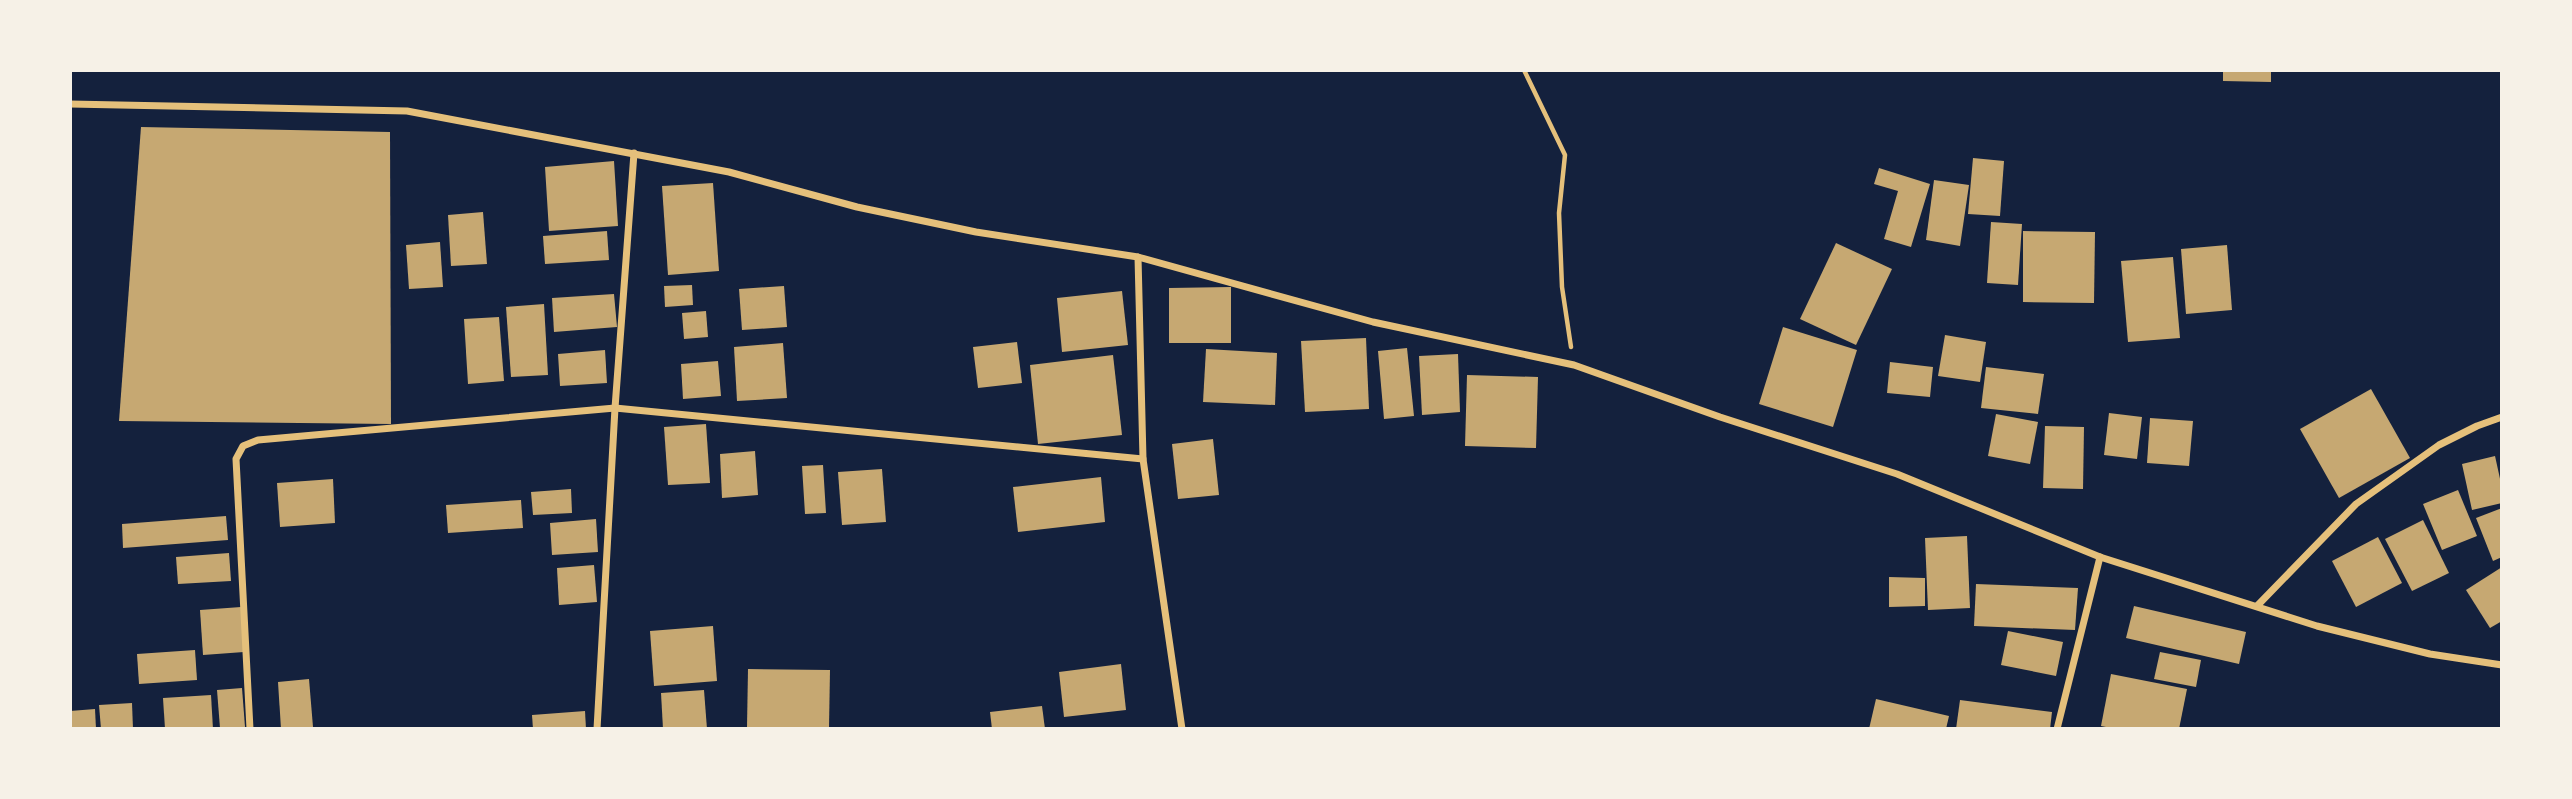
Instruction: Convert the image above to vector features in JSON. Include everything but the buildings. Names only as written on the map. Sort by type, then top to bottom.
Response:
[{"type":"street","points":[[70,104],[407,111],[729,172],[857,207],[976,232],[1138,257],[1373,322],[1574,365],[1720,417],[1897,474],[2100,556],[2317,625],[2430,654],[2502,665]]},
{"type":"street","points":[[597,729],[615,408],[634,153]]},
{"type":"street","points":[[1138,257],[1143,459],[1182,729]]},
{"type":"street","points":[[250,729],[236,458],[243,446],[258,440],[615,408],[1143,459]]},
{"type":"street","points":[[2257,606],[2356,504],[2439,445],[2502,417]]},
{"type":"street","points":[[2057,729],[2100,556]]},
{"type":"path","points":[[1524,70],[1565,155],[1559,213],[1562,288],[1574,365]]}]
